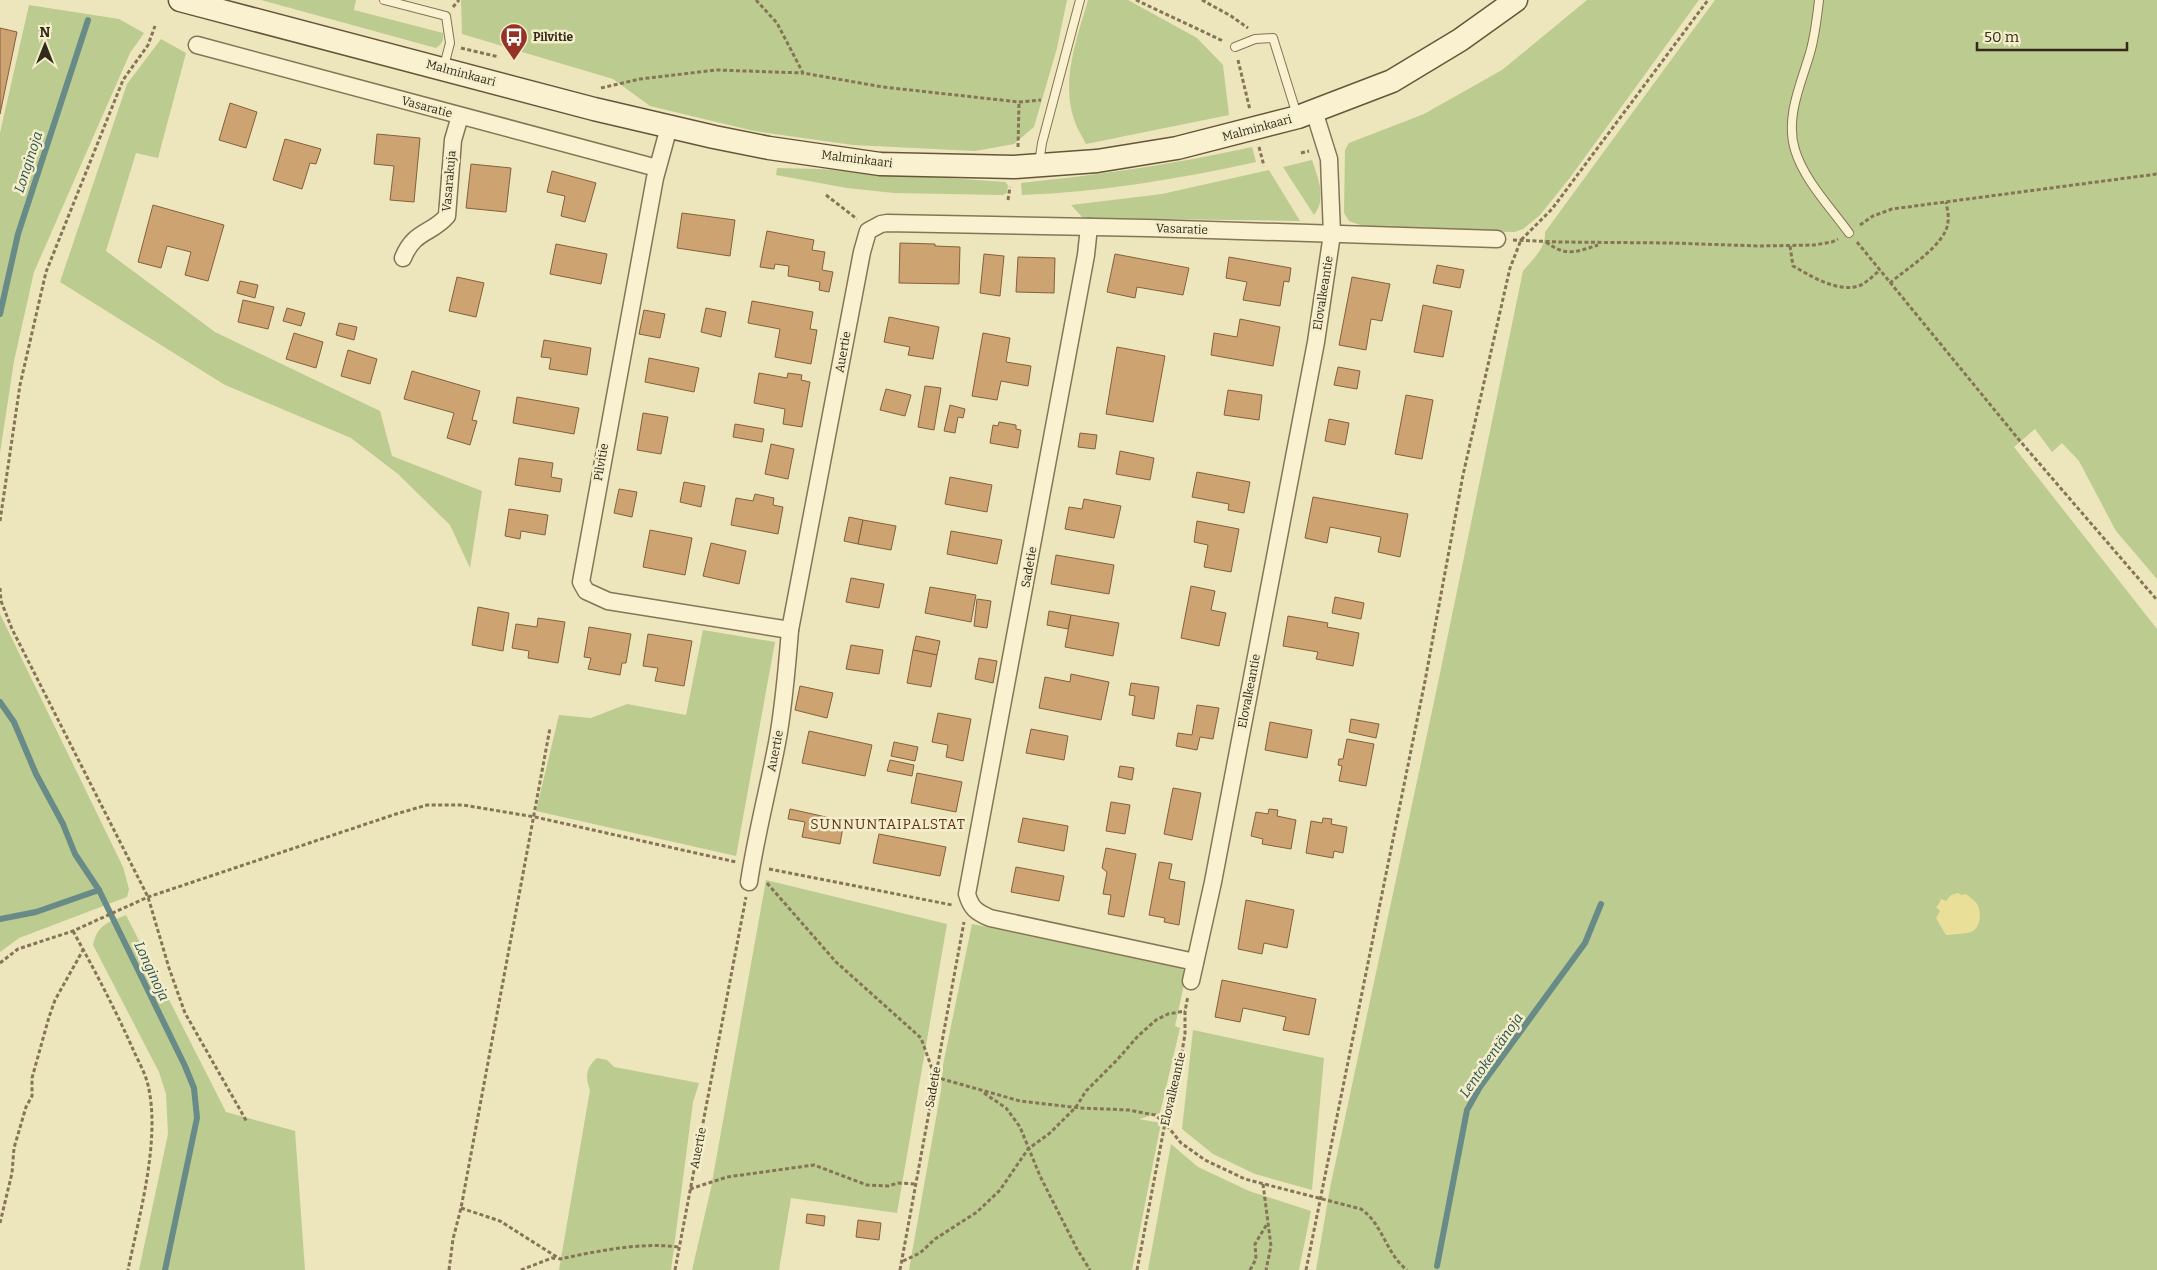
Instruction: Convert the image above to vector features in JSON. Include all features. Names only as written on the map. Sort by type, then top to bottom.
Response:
[{"type":"main road","name":"Malminkaari","points":[[180,0],[669,127],[769,148],[880,164],[1038,167],[1097,161],[1177,148],[1306,114],[1392,81],[1460,40],[1516,0]]},
{"type":"street","name":"Vasaratie","points":[[197,45],[657,168]]},
{"type":"street","name":"Elovalkeantie","points":[[1191,981],[1210,899],[1316,342],[1332,234],[1329,159],[1306,114]]},
{"type":"street","name":"Vasarakuja","points":[[403,258],[407,247],[423,232],[440,224],[447,216],[453,140],[460,116]]},
{"type":"street","name":"Pilvitie","points":[[669,127],[657,168],[618,368],[580,582],[586,591],[608,601],[790,630]]},
{"type":"street","name":"Vasaratie","points":[[868,231],[880,224],[887,223],[1089,227],[1497,240]]},
{"type":"street","name":"Sadetie","points":[[971,906],[967,894],[1086,256],[1089,227]]},
{"type":"street","name":"Auertie","points":[[749,882],[777,743],[787,675],[790,630],[868,231]]},
{"type":"street","points":[[971,906],[977,913],[990,918],[1195,962]]},
{"type":"lane","points":[[384,0],[446,16],[450,43],[443,68]]},
{"type":"lane","points":[[1038,167],[1080,0]]},
{"type":"lane","points":[[1819,0],[1811,51],[1798,90],[1792,116],[1792,130],[1795,150],[1808,177],[1849,233]]},
{"type":"lane","points":[[1235,47],[1255,39],[1273,38],[1306,114]]},
{"type":"path","points":[[756,0],[777,23],[803,73]]},
{"type":"path","points":[[1138,0],[1235,47],[1251,114]]},
{"type":"path","points":[[1202,0],[1248,28],[1255,39]]},
{"type":"path","points":[[1306,1270],[1425,682],[1464,475],[1508,276],[1521,240],[1552,209],[1708,0]]},
{"type":"path","points":[[0,521],[20,385],[46,272],[123,80],[148,45],[156,26]]},
{"type":"path","points":[[450,43],[463,49],[499,57]]},
{"type":"path","points":[[600,88],[640,79],[717,70],[803,73],[882,87],[1019,102],[1054,99]]},
{"type":"path","points":[[1018,143],[1019,102]]},
{"type":"path","points":[[1521,240],[1602,244],[1670,243],[1758,246],[1790,246],[1832,242],[1849,233],[1873,216],[1892,209],[2157,174]]},
{"type":"path","points":[[826,195],[868,231]]},
{"type":"path","points":[[1890,282],[1932,249],[1943,236],[1948,221],[1946,202]]},
{"type":"path","points":[[1849,233],[2020,441],[2157,600]]},
{"type":"path","points":[[1546,241],[1564,252],[1579,251],[1602,244]]},
{"type":"path","points":[[1790,246],[1793,266],[1814,278],[1836,286],[1852,287],[1862,284],[1880,270]]},
{"type":"path","points":[[0,588],[1,601],[12,629],[148,897],[169,968],[185,1012],[247,1122]]},
{"type":"path","points":[[449,1270],[453,1239],[461,1208],[550,728]]},
{"type":"path","points":[[0,963],[18,949],[73,931],[148,897],[427,805],[463,805],[535,817]]},
{"type":"path","points":[[752,866],[836,962],[920,1038],[935,1077],[1020,1101],[1128,1110],[1155,1115],[1181,1143],[1205,1160],[1246,1179],[1354,1206],[1369,1214],[1378,1226],[1396,1260],[1407,1270]]},
{"type":"path","name":"Auertie","points":[[675,1270],[749,882]]},
{"type":"path","name":"Sadetie","points":[[900,1270],[961,927],[971,906]]},
{"type":"path","points":[[73,931],[114,1007],[148,1084],[151,1107],[151,1140],[128,1270]]},
{"type":"path","points":[[0,1223],[12,1172],[14,1148],[26,1107],[32,1096],[32,1078],[49,1017],[55,1000],[83,949]]},
{"type":"path","name":"Elovalkeantie","points":[[1137,1270],[1165,1124],[1182,1052],[1185,1034],[1185,1011],[1191,981]]},
{"type":"path","points":[[902,1261],[920,1253],[936,1239],[976,1212],[1000,1190],[1028,1149],[1050,1133],[1076,1107],[1086,1091],[1118,1060],[1138,1036],[1168,1014],[1185,1011]]},
{"type":"path","points":[[983,1092],[1006,1108],[1020,1128],[1040,1176],[1077,1249],[1090,1270]]},
{"type":"path","points":[[690,1189],[727,1177],[814,1164],[867,1185],[916,1184]]},
{"type":"path","points":[[1263,1184],[1271,1246],[1266,1270]]},
{"type":"path","points":[[461,1208],[500,1221],[560,1259]]},
{"type":"path","points":[[1250,1270],[1256,1259],[1255,1244],[1268,1222]]},
{"type":"path","points":[[521,1270],[552,1258],[560,1259],[597,1251],[662,1245],[679,1247]]},
{"type":"green space","points":[[261,0],[356,0],[354,10],[443,33],[443,40],[436,48]]},
{"type":"green space","points":[[461,0],[1067,0],[1057,48],[1034,127],[1014,144],[975,151],[853,145],[754,131],[650,106],[613,79],[462,34]]},
{"type":"green space","points":[[1088,0],[1128,0],[1197,38],[1223,65],[1229,115],[1086,144],[1075,122],[1070,104],[1069,89],[1072,59]]},
{"type":"green space","points":[[1587,0],[1699,0],[1569,179],[1540,215],[1523,229],[1515,232],[1436,231],[1433,228],[1363,226],[1349,221],[1344,213],[1345,150],[1349,143],[1424,114],[1502,70]]},
{"type":"green space","points":[[1715,0],[2157,0],[2157,579],[2116,531],[2079,461],[2062,443],[2052,452],[2035,429],[2014,447],[2157,629],[2157,1270],[1316,1270],[1330,1188],[1438,683],[1523,271],[1541,248],[1545,232]]},
{"type":"green space","points":[[29,5],[119,19],[144,33],[130,53],[34,272],[14,361],[0,453],[0,133]]},
{"type":"green space","points":[[161,39],[186,53],[158,158],[136,153],[106,251],[215,332],[380,411],[392,456],[482,491],[470,568],[450,525],[398,474],[351,438],[225,385],[60,282],[127,84]]},
{"type":"green space","points":[[1252,147],[1256,162],[1111,188],[1022,195],[1021,183],[1195,159]]},
{"type":"green space","points":[[1312,160],[1319,181],[1321,195],[1318,209],[1314,215],[1283,167]]},
{"type":"green space","points":[[777,168],[820,169],[1005,182],[1008,185],[1007,193],[1003,195],[894,193],[847,188],[776,175]]},
{"type":"green space","points":[[1269,170],[1300,221],[1083,218],[1071,205],[1162,194]]},
{"type":"green space","points":[[0,614],[123,867],[129,889],[127,897],[19,938],[0,952]]},
{"type":"green space","points":[[703,630],[775,642],[736,856],[536,811],[559,715],[591,718],[627,704],[686,715]]},
{"type":"green space","points":[[766,880],[947,924],[897,1213],[791,1198],[779,1270],[692,1270],[711,1188]]},
{"type":"green space","points":[[126,915],[226,1112],[295,1131],[305,1270],[139,1270],[168,1134],[166,1094],[159,1072],[93,945],[95,938],[104,925]]},
{"type":"green space","points":[[972,924],[1180,965],[1186,975],[1175,1026],[1180,1028],[1160,1113],[1139,1119],[1161,1123],[1132,1270],[909,1270],[941,1090],[943,1065]]},
{"type":"green space","points":[[1193,1030],[1324,1058],[1312,1190],[1255,1174],[1213,1154],[1182,1129]]},
{"type":"green space","points":[[597,1058],[607,1060],[614,1067],[699,1083],[693,1102],[671,1270],[559,1270],[590,1090],[587,1081],[588,1072]]},
{"type":"green space","points":[[1171,1144],[1198,1167],[1249,1191],[1311,1211],[1299,1270],[1148,1270]]},
{"type":"sand","points":[[1958,893],[1961,895],[1966,894],[1975,901],[1979,907],[1979,923],[1971,932],[1946,935],[1936,918],[1940,911],[1936,907],[1941,899],[1946,901],[1951,895]]},
{"type":"building","points":[[0,28],[17,32],[0,114]]},
{"type":"building","points":[[230,103],[257,112],[246,148],[219,140]]},
{"type":"building","points":[[377,134],[420,138],[414,202],[390,200],[394,166],[374,164]]},
{"type":"building","points":[[285,139],[321,149],[316,164],[310,163],[302,189],[273,180]]},
{"type":"building","points":[[471,164],[511,168],[506,212],[466,208]]},
{"type":"building","points":[[552,171],[596,183],[585,222],[561,216],[565,196],[547,192]]},
{"type":"building","points":[[153,205],[224,225],[208,281],[185,275],[191,252],[167,246],[161,268],[138,262]]},
{"type":"building","points":[[682,213],[735,220],[730,256],[677,248]]},
{"type":"building","points":[[767,231],[814,240],[812,250],[825,252],[822,270],[833,272],[829,292],[819,290],[820,282],[788,276],[789,266],[775,264],[774,269],[760,267]]},
{"type":"building","points":[[900,243],[960,247],[959,284],[899,283]]},
{"type":"building","points":[[556,244],[607,254],[601,284],[550,274]]},
{"type":"building","points":[[984,254],[1004,256],[1000,296],[980,293]]},
{"type":"building","points":[[1115,254],[1189,268],[1183,295],[1137,287],[1135,298],[1107,292]]},
{"type":"building","points":[[1018,257],[1055,258],[1054,293],[1016,292]]},
{"type":"building","points":[[1229,257],[1291,268],[1289,282],[1284,281],[1280,306],[1243,300],[1247,282],[1226,278]]},
{"type":"building","points":[[1437,265],[1464,270],[1460,288],[1433,283]]},
{"type":"building","points":[[457,277],[484,283],[476,317],[449,311]]},
{"type":"building","points":[[1352,277],[1390,284],[1382,321],[1371,319],[1366,350],[1339,345]]},
{"type":"building","points":[[240,281],[258,285],[255,298],[237,293]]},
{"type":"building","points":[[243,300],[274,307],[268,329],[238,322]]},
{"type":"building","points":[[752,301],[813,312],[810,329],[817,330],[811,364],[775,357],[780,329],[748,323]]},
{"type":"building","points":[[1423,305],[1452,311],[1443,357],[1414,352]]},
{"type":"building","points":[[287,308],[305,313],[301,326],[283,321]]},
{"type":"building","points":[[706,308],[726,312],[721,337],[701,332]]},
{"type":"building","points":[[644,310],[665,314],[660,338],[639,334]]},
{"type":"building","points":[[889,317],[939,327],[933,359],[908,355],[910,347],[884,342]]},
{"type":"building","points":[[1240,319],[1280,327],[1273,366],[1211,355],[1214,333],[1237,337]]},
{"type":"building","points":[[339,323],[357,327],[354,340],[336,335]]},
{"type":"building","points":[[294,333],[323,342],[316,368],[286,359]]},
{"type":"building","points":[[983,333],[1010,338],[1006,362],[1031,366],[1028,386],[1001,381],[997,400],[972,396]]},
{"type":"building","points":[[544,340],[591,348],[587,375],[549,369],[551,358],[541,357]]},
{"type":"building","points":[[1117,347],[1165,356],[1153,422],[1106,414]]},
{"type":"building","points":[[348,350],[377,359],[370,384],[341,376]]},
{"type":"building","points":[[649,358],[699,368],[694,392],[645,382]]},
{"type":"building","points":[[1338,367],[1360,371],[1357,389],[1334,385]]},
{"type":"building","points":[[412,371],[480,391],[472,420],[477,421],[470,445],[447,438],[454,413],[404,399]]},
{"type":"building","points":[[759,373],[787,378],[788,373],[802,375],[801,380],[810,382],[802,427],[783,424],[785,409],[754,403]]},
{"type":"building","points":[[925,386],[941,388],[934,430],[918,427]]},
{"type":"building","points":[[886,389],[911,395],[905,416],[880,410]]},
{"type":"building","points":[[1228,390],[1262,395],[1259,420],[1224,415]]},
{"type":"building","points":[[1406,395],[1433,400],[1422,459],[1395,454]]},
{"type":"building","points":[[517,397],[579,408],[574,434],[513,423]]},
{"type":"building","points":[[950,405],[965,409],[963,418],[958,417],[955,433],[944,431]]},
{"type":"building","points":[[643,413],[668,417],[661,454],[637,450]]},
{"type":"building","points":[[1329,419],[1349,423],[1345,445],[1325,441]]},
{"type":"building","points":[[999,422],[1016,425],[1016,429],[1021,430],[1018,448],[990,443],[993,425],[998,426]]},
{"type":"building","points":[[735,424],[764,429],[762,442],[733,437]]},
{"type":"building","points":[[1080,433],[1097,435],[1095,449],[1078,447]]},
{"type":"building","points":[[771,444],[794,449],[788,479],[765,474]]},
{"type":"building","points":[[1120,451],[1154,458],[1150,480],[1116,474]]},
{"type":"building","points":[[519,458],[553,463],[551,477],[562,479],[560,492],[515,485]]},
{"type":"building","points":[[1197,472],[1250,482],[1244,513],[1228,510],[1229,504],[1192,497]]},
{"type":"building","points":[[950,477],[992,485],[987,512],[945,504]]},
{"type":"building","points":[[684,482],[705,486],[701,507],[680,502]]},
{"type":"building","points":[[619,489],[637,492],[632,517],[614,513]]},
{"type":"building","points":[[755,494],[774,498],[773,505],[783,507],[778,534],[731,525],[736,498],[753,501]]},
{"type":"building","points":[[1313,497],[1408,514],[1400,557],[1378,552],[1381,537],[1330,527],[1327,543],[1305,538]]},
{"type":"building","points":[[1084,499],[1121,506],[1114,538],[1065,529],[1069,507],[1082,509]]},
{"type":"building","points":[[509,509],[548,515],[545,535],[521,531],[520,539],[505,536]]},
{"type":"building","points":[[849,517],[863,520],[858,544],[844,541]]},
{"type":"building","points":[[863,520],[896,526],[891,550],[858,544]]},
{"type":"building","points":[[1197,521],[1239,529],[1231,572],[1204,567],[1208,545],[1194,542]]},
{"type":"building","points":[[650,530],[692,538],[685,575],[643,567]]},
{"type":"building","points":[[951,531],[1002,540],[997,564],[947,554]]},
{"type":"building","points":[[711,543],[746,551],[739,584],[703,576]]},
{"type":"building","points":[[1056,555],[1114,565],[1109,594],[1051,584]]},
{"type":"building","points":[[851,578],[884,584],[879,608],[846,602]]},
{"type":"building","points":[[1191,586],[1215,591],[1211,610],[1226,613],[1219,646],[1181,638]]},
{"type":"building","points":[[930,587],[976,595],[971,622],[925,613]]},
{"type":"building","points":[[1335,597],[1364,603],[1361,619],[1332,613]]},
{"type":"building","points":[[977,599],[991,601],[987,628],[974,626]]},
{"type":"building","points":[[478,607],[509,613],[503,651],[472,645]]},
{"type":"building","points":[[1049,611],[1071,615],[1068,629],[1047,625]]},
{"type":"building","points":[[1071,615],[1119,623],[1113,656],[1065,647]]},
{"type":"building","points":[[1288,616],[1328,623],[1327,627],[1359,633],[1353,666],[1316,659],[1318,652],[1283,646]]},
{"type":"building","points":[[538,618],[565,622],[558,663],[528,658],[529,651],[512,648],[516,624],[537,627]]},
{"type":"building","points":[[589,627],[631,634],[626,663],[622,663],[620,675],[588,669],[591,658],[584,657]]},
{"type":"building","points":[[648,634],[692,641],[684,686],[655,681],[658,668],[643,666]]},
{"type":"building","points":[[916,636],[940,641],[937,655],[913,650]]},
{"type":"building","points":[[851,645],[883,650],[879,674],[846,669]]},
{"type":"building","points":[[913,650],[937,655],[931,687],[907,683]]},
{"type":"building","points":[[979,658],[997,661],[993,683],[975,679]]},
{"type":"building","points":[[1071,674],[1109,682],[1101,720],[1039,708],[1045,677],[1070,682]]},
{"type":"building","points":[[1131,683],[1159,687],[1154,719],[1132,715],[1135,696],[1129,695]]},
{"type":"building","points":[[800,686],[833,693],[827,718],[795,710]]},
{"type":"building","points":[[1197,705],[1219,708],[1213,739],[1200,737],[1197,750],[1176,746],[1178,733],[1192,735]]},
{"type":"building","points":[[938,713],[971,719],[963,761],[946,757],[948,745],[932,742]]},
{"type":"building","points":[[1351,719],[1379,724],[1376,738],[1349,732]]},
{"type":"building","points":[[1270,722],[1312,730],[1307,758],[1265,750]]},
{"type":"building","points":[[1031,729],[1068,736],[1064,760],[1026,753]]},
{"type":"building","points":[[809,731],[872,745],[865,776],[802,763]]},
{"type":"building","points":[[1347,739],[1374,744],[1366,786],[1339,781],[1342,766],[1338,765],[1339,759],[1343,759]]},
{"type":"building","points":[[894,742],[918,747],[915,761],[891,756]]},
{"type":"building","points":[[890,760],[914,765],[912,776],[887,771]]},
{"type":"building","points":[[1120,766],[1134,768],[1132,780],[1118,777]]},
{"type":"building","points":[[917,773],[962,782],[956,812],[911,803]]},
{"type":"building","points":[[1173,788],[1201,793],[1192,840],[1164,834]]},
{"type":"building","points":[[1111,802],[1130,805],[1125,834],[1106,831]]},
{"type":"building","points":[[790,809],[844,821],[840,844],[802,837],[805,822],[788,819]]},
{"type":"building","points":[[1269,809],[1278,810],[1277,816],[1296,820],[1291,849],[1262,844],[1263,839],[1251,836],[1256,812],[1268,814]]},
{"type":"building","points":[[1023,818],[1068,826],[1064,851],[1018,842]]},
{"type":"building","points":[[1323,818],[1332,819],[1331,824],[1347,827],[1343,853],[1334,851],[1333,858],[1306,853],[1311,821],[1322,823]]},
{"type":"building","points":[[879,834],[946,847],[940,876],[873,863]]},
{"type":"building","points":[[1106,848],[1136,854],[1124,917],[1108,914],[1111,895],[1103,894],[1107,872],[1102,868]]},
{"type":"building","points":[[1159,862],[1172,864],[1169,879],[1185,882],[1179,925],[1164,922],[1165,918],[1149,915]]},
{"type":"building","points":[[1016,867],[1064,876],[1059,901],[1011,892]]},
{"type":"building","points":[[1246,900],[1294,910],[1287,948],[1264,943],[1262,954],[1238,949]]},
{"type":"building","points":[[1222,980],[1316,999],[1309,1035],[1283,1030],[1286,1017],[1243,1008],[1240,1022],[1215,1017]]},
{"type":"building","points":[[807,1214],[825,1216],[824,1226],[806,1223]]},
{"type":"building","points":[[858,1220],[881,1223],[879,1240],[856,1237]]},
{"type":"waterway","name":"Longinoja","points":[[0,314],[18,234],[88,20]]},
{"type":"waterway","name":"Longinoja","points":[[0,702],[14,722],[36,774],[63,824],[75,854],[99,890],[194,1088],[197,1118],[165,1270]]},
{"type":"waterway","points":[[0,919],[36,912],[99,890]]},
{"type":"waterway","name":"Lentokentänoja","points":[[1437,1266],[1467,1110],[1480,1087],[1585,943],[1601,904]]},
{"type":"place","name":"Pilvitie","points":[[514,61]]},
{"type":"district","name":"SUNNUNTAIPALSTAT","points":[[888,824]]}]
